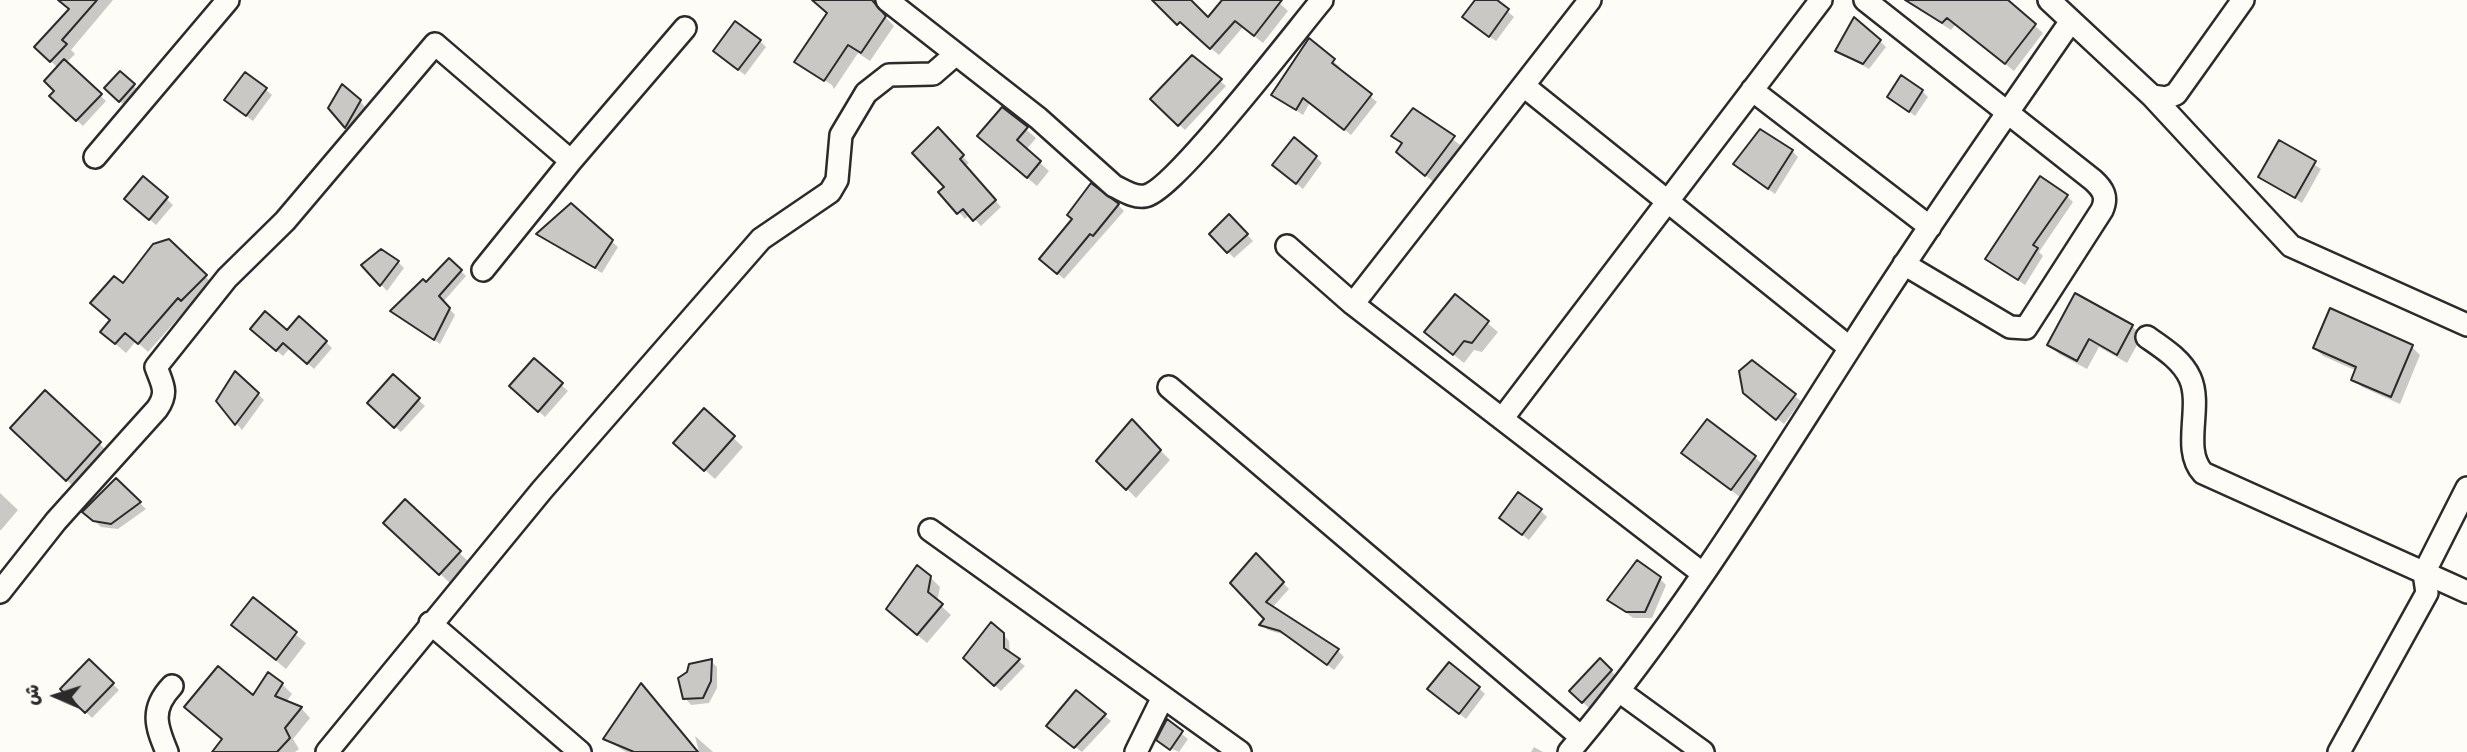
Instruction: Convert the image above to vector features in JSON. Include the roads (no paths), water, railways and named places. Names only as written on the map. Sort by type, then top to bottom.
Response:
[{"type":"street","points":[[95,157],[228,0]]},
{"type":"street","points":[[887,0],[1038,118],[1114,186],[1145,196],[1159,190],[1187,161],[1322,0]]},
{"type":"street","points":[[1353,304],[1590,0]]},
{"type":"street","points":[[1502,419],[1821,0]]},
{"type":"street","points":[[1865,0],[2093,180],[2102,188],[2105,199],[2102,210],[2033,321],[2025,328],[2014,329],[1904,264]]},
{"type":"street","points":[[2049,0],[2152,96],[2291,246],[2467,325]]},
{"type":"street","points":[[2152,96],[2166,98],[2176,94],[2243,0]]},
{"type":"street","points":[[1169,387],[1575,744],[1619,691],[1702,573],[1804,424],[1904,264],[2071,21]]},
{"type":"street","points":[[483,270],[571,161],[685,28]]},
{"type":"street","points":[[0,592],[56,521],[161,402],[165,386],[156,367],[167,350],[235,269],[285,220],[435,44],[571,161]]},
{"type":"street","points":[[327,752],[430,623],[761,239],[830,192],[838,180],[841,135],[866,93],[889,75],[933,74],[956,54]]},
{"type":"street","points":[[1524,86],[1850,348]]},
{"type":"street","points":[[1752,90],[1930,227]]},
{"type":"street","points":[[1287,246],[1353,304],[1702,573]]},
{"type":"street","points":[[2147,337],[2169,352],[2189,376],[2195,412],[2193,443],[2198,467],[2203,473],[2467,592]]},
{"type":"street","points":[[2339,752],[2427,593],[2424,573],[2467,488]]},
{"type":"street","points":[[930,530],[1240,752]]},
{"type":"street","points":[[430,623],[580,752]]},
{"type":"street","points":[[167,752],[155,718],[159,702],[172,686]]},
{"type":"street","points":[[1619,691],[1703,752]]},
{"type":"street","points":[[1136,752],[1163,697]]}]
